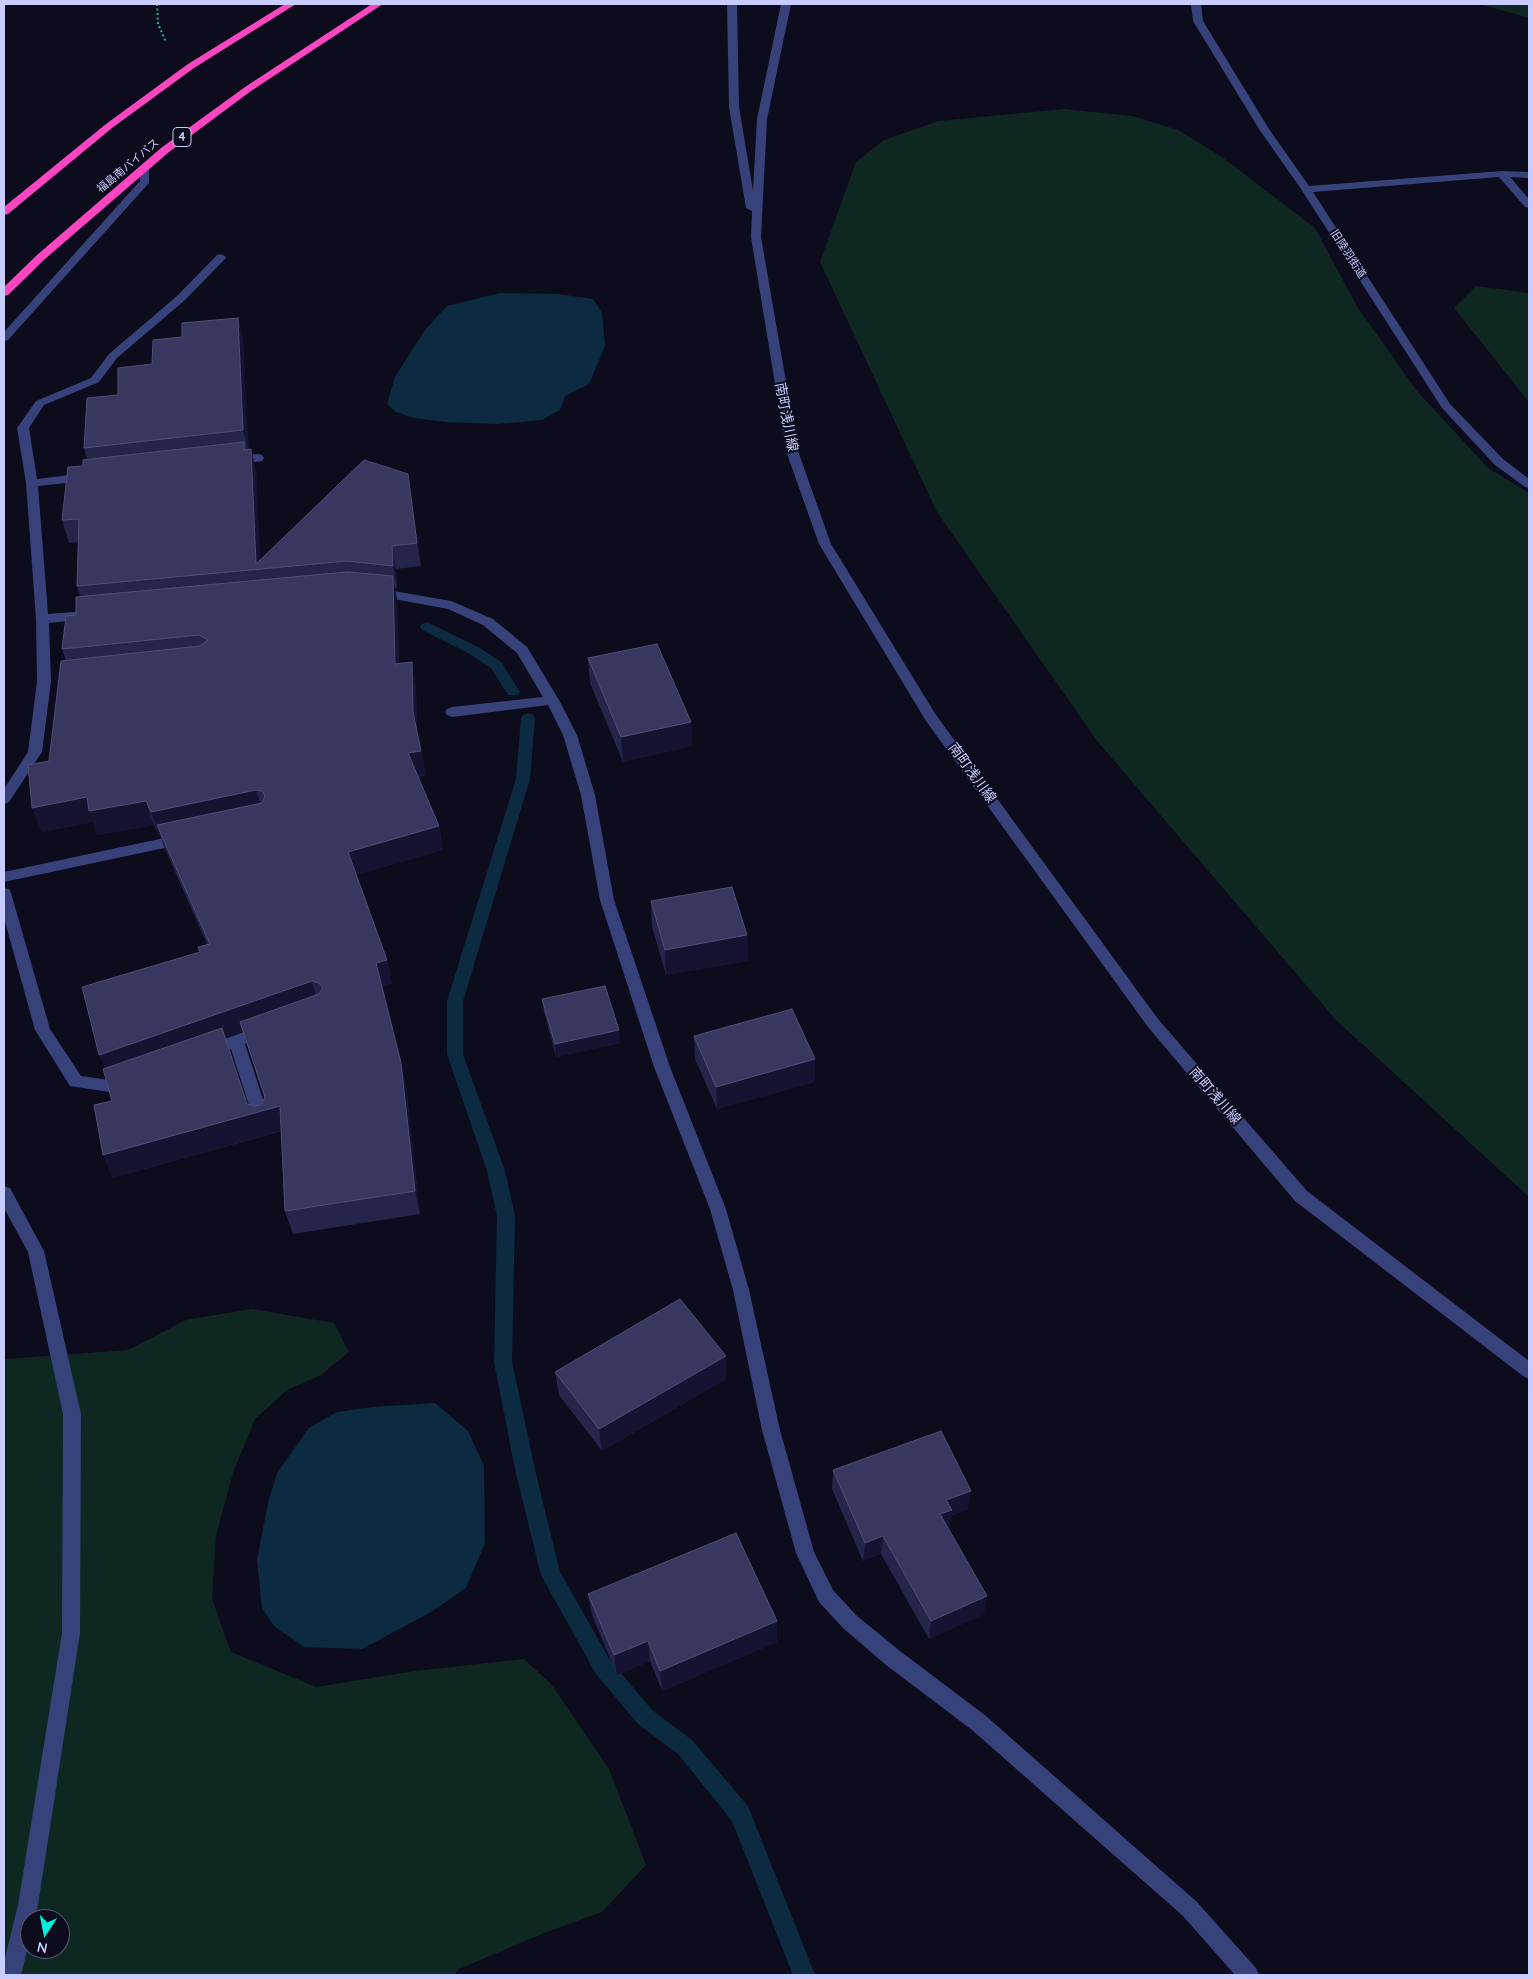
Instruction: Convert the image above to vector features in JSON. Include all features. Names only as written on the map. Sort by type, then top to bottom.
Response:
[{"type":"highway","points":[[4,212],[109,126],[191,66],[290,4]]},
{"type":"highway","name":"福島南バイパス","points":[[4,293],[41,257],[144,167],[248,89],[356,16],[378,4]]},
{"type":"street","points":[[732,4],[734,107],[756,237]]},
{"type":"street","name":"南町浅川線","points":[[786,4],[762,119],[756,237],[792,450],[825,544],[931,718],[1153,1023],[1301,1196],[1529,1371]]},
{"type":"street","name":"旧陸羽街道","points":[[1196,4],[1198,21],[1264,129],[1306,189],[1446,406],[1499,462],[1529,484]]},
{"type":"street","points":[[4,338],[145,181],[144,167]]},
{"type":"street","points":[[1306,189],[1502,174],[1529,175]]},
{"type":"street","points":[[1502,174],[1529,205]]},
{"type":"street","points":[[4,799],[35,752],[48,682],[32,482],[24,428],[40,403],[95,380],[113,356],[181,298],[221,257]]},
{"type":"street","points":[[219,462],[258,458]]},
{"type":"street","points":[[32,482],[101,475]]},
{"type":"street","points":[[361,591],[390,593],[451,605],[488,622],[522,650],[552,700],[570,735],[588,795],[607,900],[662,1067],[718,1209],[741,1290],[771,1430],[805,1553],[826,1596],[850,1622],[893,1658],[979,1723],[1190,1909],[1249,1975]]},
{"type":"street","points":[[42,619],[100,613]]},
{"type":"street","points":[[452,712],[552,700]]},
{"type":"street","points":[[4,877],[196,836]]},
{"type":"street","points":[[4,893],[43,1030],[76,1082],[109,1086],[145,1073]]},
{"type":"street","points":[[199,1053],[273,1028]]},
{"type":"street","points":[[236,1040],[262,1121]]},
{"type":"street","points":[[4,1193],[36,1251],[72,1414],[71,1633],[28,1905],[11,1975]]},
{"type":"green space","points":[[1480,4],[1529,4],[1529,18]]},
{"type":"green space","points":[[1064,109],[1132,116],[1178,130],[1222,157],[1315,228],[1358,308],[1417,391],[1488,468],[1529,493],[1529,1197],[1336,1020],[1098,742],[937,512],[820,262],[856,162],[884,140],[939,121]]},
{"type":"green space","points":[[1476,286],[1529,293],[1529,402],[1454,308]]},
{"type":"green space","points":[[252,1309],[334,1323],[349,1352],[321,1375],[287,1390],[255,1419],[233,1473],[216,1536],[212,1599],[231,1652],[316,1687],[415,1671],[524,1659],[551,1684],[609,1769],[646,1865],[602,1912],[544,1933],[459,1969],[454,1975],[4,1975],[4,1357],[5,1359],[128,1350],[186,1320]]},
{"type":"water","points":[[500,293],[558,294],[593,299],[602,313],[605,346],[589,384],[565,396],[560,410],[542,420],[497,424],[445,422],[414,418],[396,412],[387,404],[395,377],[425,330],[447,306]]},
{"type":"water","points":[[435,1403],[468,1431],[484,1466],[485,1543],[466,1588],[431,1612],[362,1649],[304,1647],[274,1626],[262,1608],[257,1560],[268,1503],[277,1473],[309,1428],[337,1412],[373,1407]]},
{"type":"building","points":[[238,318],[243,430],[84,448],[87,398],[118,395],[118,368],[152,364],[153,340],[182,337],[182,323]]},
{"type":"building","points":[[244,442],[244,450],[251,449],[256,564],[364,460],[408,474],[417,543],[392,546],[393,566],[347,561],[77,586],[79,519],[62,520],[68,467],[83,466],[83,460]]},
{"type":"building","points":[[347,572],[393,576],[395,664],[412,662],[413,712],[421,751],[408,753],[439,826],[348,852],[387,960],[376,963],[401,1063],[415,1191],[285,1211],[280,1106],[103,1155],[94,1105],[112,1101],[103,1069],[222,1028],[247,1104],[261,1105],[265,1097],[240,1022],[319,994],[323,988],[319,983],[312,981],[99,1055],[82,987],[200,952],[198,947],[210,944],[157,825],[262,803],[265,796],[262,791],[256,790],[151,812],[146,801],[89,811],[87,797],[32,808],[28,765],[49,761],[61,661],[200,646],[208,640],[199,635],[62,649],[66,616],[76,615],[76,597]]},
{"type":"building","points":[[657,644],[691,722],[621,737],[588,658]]},
{"type":"building","points":[[732,887],[747,935],[665,950],[651,901]]},
{"type":"building","points":[[605,986],[619,1030],[555,1044],[542,999]]},
{"type":"building","points":[[792,1009],[815,1059],[716,1087],[694,1036]]},
{"type":"building","points":[[680,1299],[726,1356],[599,1429],[555,1372]]},
{"type":"building","points":[[941,1431],[971,1491],[946,1500],[952,1510],[940,1514],[987,1596],[931,1621],[883,1536],[865,1543],[833,1470]]},
{"type":"building","points":[[736,1533],[777,1621],[660,1671],[648,1641],[614,1655],[588,1594]]},
{"type":"waterway","points":[[427,627],[475,651],[496,665],[513,692]]},
{"type":"waterway","points":[[528,718],[523,779],[455,1001],[455,1054],[496,1171],[506,1216],[503,1362],[526,1474],[551,1575],[603,1667],[645,1717],[685,1747],[740,1814],[804,1975]]}]
